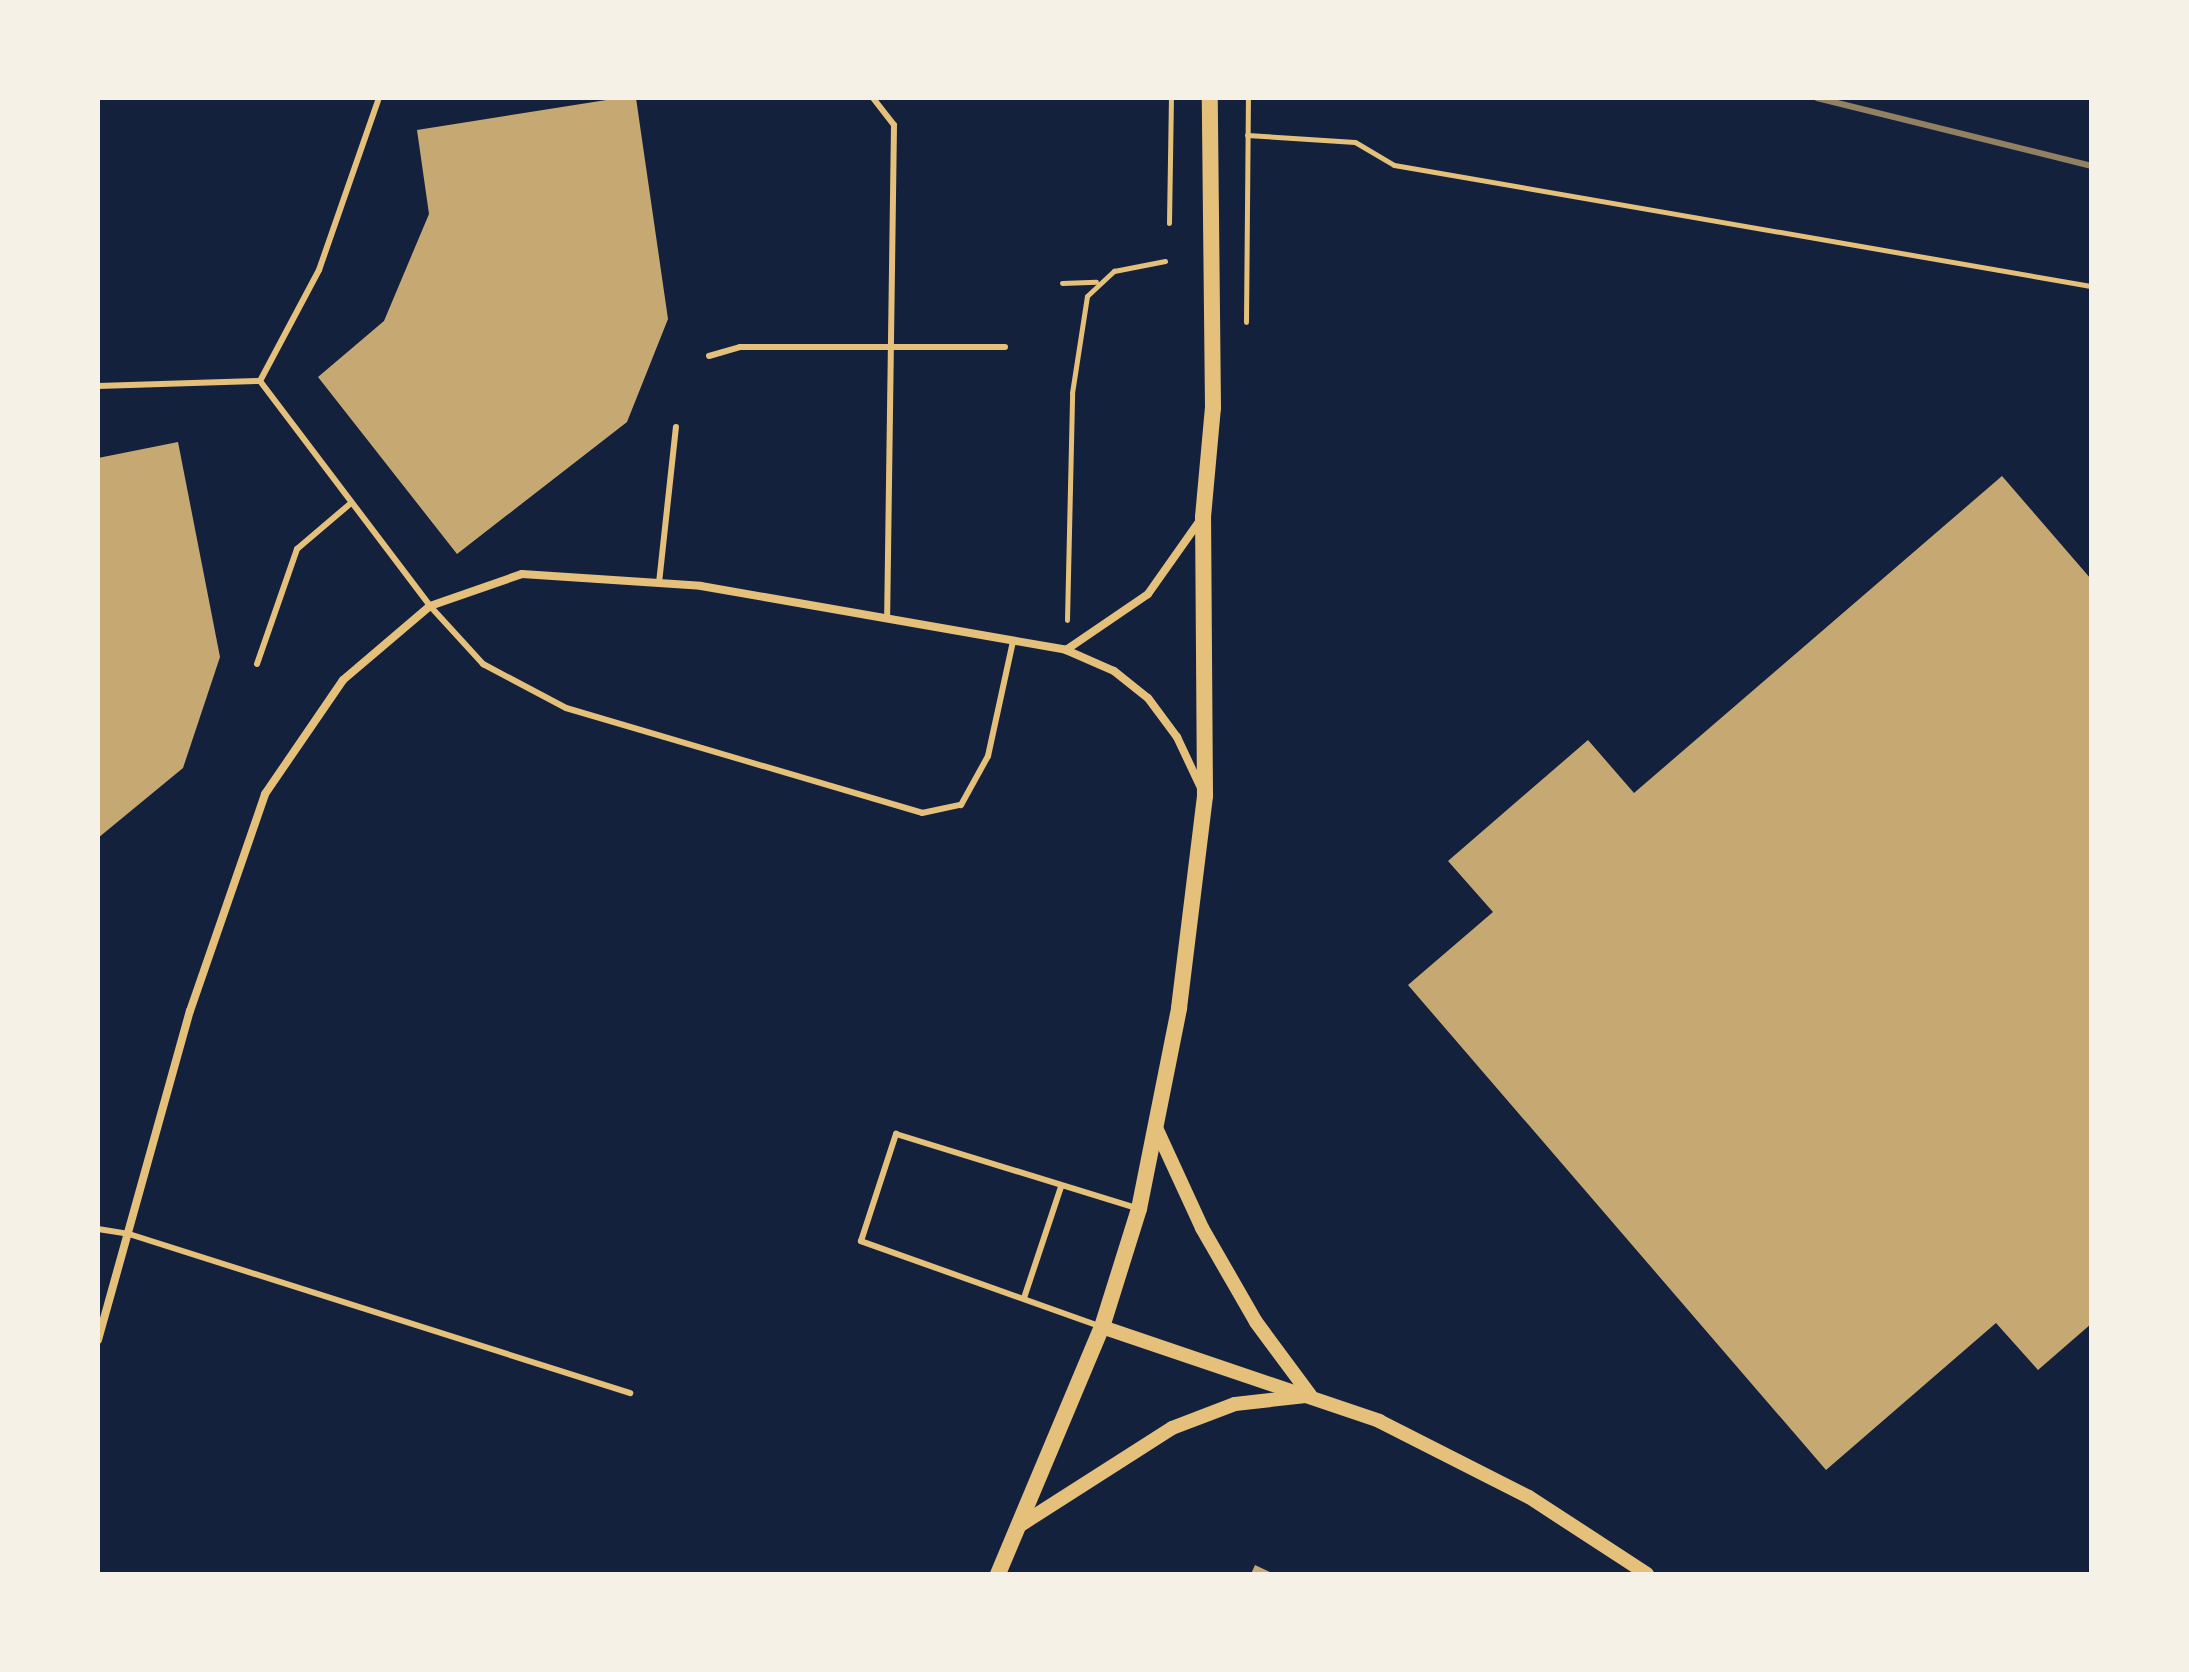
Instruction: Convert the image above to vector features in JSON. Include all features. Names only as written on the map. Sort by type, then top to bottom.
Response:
[{"type":"main road","points":[[998,1574],[1022,1524],[1102,1327],[1139,1209],[1179,1008],[1205,796],[1203,517],[1213,408],[1210,98]]},
{"type":"street","points":[[1066,650],[1148,594],[1203,517]]},
{"type":"street","points":[[98,1340],[190,1011],[265,794],[343,680],[430,606],[522,574],[659,583],[1066,650],[1114,671],[1148,698],[1177,737],[1205,796]]},
{"type":"street","points":[[1157,1130],[1240,1295],[1310,1395]]},
{"type":"street","points":[[1102,1327],[1310,1395],[1450,1454],[1647,1574]]},
{"type":"street","points":[[1022,1524],[1172,1428],[1235,1404],[1310,1395]]},
{"type":"lane","points":[[260,381],[319,270],[379,98]]},
{"type":"lane","points":[[873,98],[894,125],[887,619]]},
{"type":"lane","points":[[709,356],[740,347],[891,351],[1005,347]]},
{"type":"lane","points":[[98,386],[260,381]]},
{"type":"lane","points":[[260,381],[430,606],[483,664],[566,708],[922,813],[961,805],[988,756],[1013,641]]},
{"type":"lane","points":[[659,583],[676,427]]},
{"type":"lane","points":[[257,664],[297,549],[351,503]]},
{"type":"lane","points":[[1102,1327],[861,1241],[896,1134],[1139,1209]]},
{"type":"lane","points":[[1024,1298],[1061,1187]]},
{"type":"lane","points":[[98,1229],[129,1234],[630,1393]]},
{"type":"path","points":[[1169,223],[1171,98]]},
{"type":"path","points":[[1246,322],[1248,98]]},
{"type":"path","points":[[1247,135],[1355,142],[1394,165],[2091,286]]},
{"type":"path","points":[[1067,623],[1072,393],[1087,296],[1097,282],[1114,271],[1165,261]]},
{"type":"path","points":[[1062,283],[1097,282]]},
{"type":"building","points":[[619,98],[636,98],[668,319],[627,422],[457,554],[318,377],[384,321],[429,214],[417,130]]},
{"type":"building","points":[[178,442],[220,657],[183,768],[98,838],[98,458]]},
{"type":"building","points":[[2002,476],[2091,579],[2091,1324],[2038,1370],[1996,1323],[1826,1470],[1408,985],[1493,912],[1448,861],[1588,740],[1634,793]]},
{"type":"building","points":[[1255,1565],[1274,1574],[1251,1574]]},
{"type":"railway","points":[[1817,98],[2091,166]]}]
